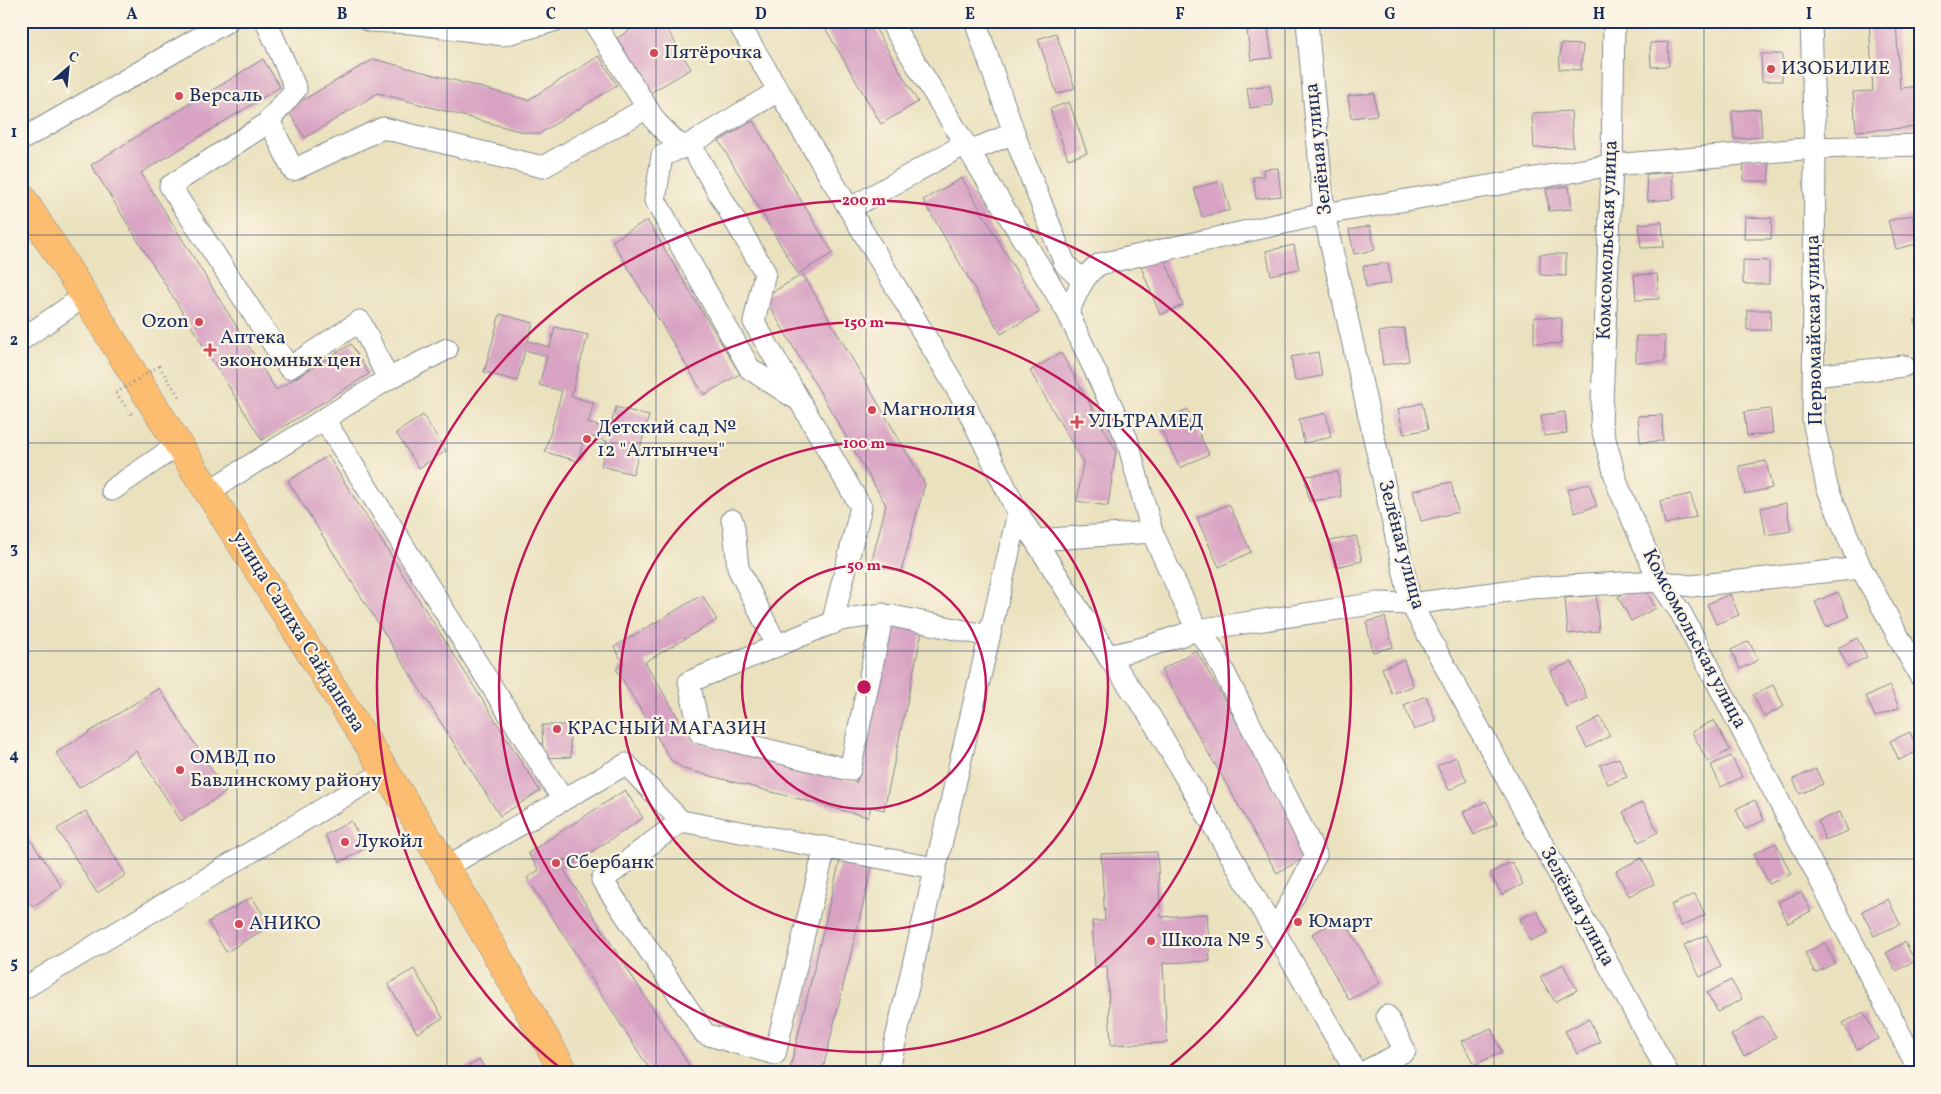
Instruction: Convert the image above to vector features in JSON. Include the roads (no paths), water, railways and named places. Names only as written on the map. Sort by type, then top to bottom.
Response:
[{"type":"highway","name":"улица Салиха Сайдашева","points":[[21,196],[446,867],[566,1073]]},
{"type":"street","points":[[21,140],[228,21]]},
{"type":"street","points":[[266,21],[296,89],[266,124],[170,186],[289,368],[360,321],[388,379]]},
{"type":"street","points":[[369,21],[413,22],[504,35],[554,21]]},
{"type":"street","points":[[593,21],[656,122],[686,146],[765,272],[754,322],[861,507],[832,624]]},
{"type":"street","points":[[737,21],[961,396],[1018,513],[1108,656],[1150,716],[1355,1073]]},
{"type":"street","points":[[890,21],[1068,313],[1127,439],[1152,532],[1198,630],[1212,648],[1316,855],[1275,932]]},
{"type":"street","points":[[975,21],[1014,133],[1065,264],[1083,281]]},
{"type":"street","name":"Зелёная улица","points":[[1307,21],[1324,214],[1412,604],[1668,1073]]},
{"type":"street","name":"Комсомольская улица","points":[[1614,21],[1612,165],[1601,425],[1618,486],[1659,581],[1681,613],[1920,1072]]},
{"type":"street","name":"Первомайская улица","points":[[1811,21],[1815,148],[1813,420],[1827,487],[1861,568],[1920,676]]},
{"type":"street","points":[[778,91],[686,146],[662,156],[655,200],[750,369],[799,400]]},
{"type":"street","points":[[269,120],[293,170],[383,128],[543,166],[647,108]]},
{"type":"street","points":[[849,209],[968,148],[1014,133]]},
{"type":"street","points":[[1068,313],[1083,281],[1092,268],[1100,264],[1324,214],[1612,165],[1815,148],[1920,145]]},
{"type":"street","points":[[21,340],[85,296]]},
{"type":"street","points":[[209,491],[388,379],[447,350]]},
{"type":"street","points":[[1813,376],[1904,366]]},
{"type":"street","points":[[324,419],[563,800]]},
{"type":"street","points":[[112,490],[179,444]]},
{"type":"street","points":[[888,1073],[1018,513]]},
{"type":"street","points":[[732,520],[738,568],[777,646]]},
{"type":"street","points":[[1035,540],[1152,532]]},
{"type":"street","points":[[1108,656],[1142,648],[1198,630],[1378,603],[1412,604],[1530,588],[1659,581],[1692,586],[1861,568]]},
{"type":"street","points":[[883,614],[850,770],[700,733],[689,682],[840,620],[883,614],[989,636]]},
{"type":"street","points":[[446,867],[626,764],[681,821],[935,868]]},
{"type":"street","points":[[21,990],[386,771]]},
{"type":"street","points":[[681,821],[602,880],[705,1034],[774,1054],[825,847]]},
{"type":"street","points":[[1362,1073],[1405,1051],[1387,1016]]},
{"type":"place","name":"Пятёрочка","points":[[654,53]]},
{"type":"place","name":"ИЗОБИЛИЕ","points":[[1771,69]]},
{"type":"place","name":"Версаль","points":[[179,96]]},
{"type":"place","name":"Ozon","points":[[199,322]]},
{"type":"place","name":"Аптека экономных цен","points":[[210,350]]},
{"type":"place","name":"Магнолия","points":[[872,410]]},
{"type":"place","name":"УЛЬТРАМЕД","points":[[1077,422]]},
{"type":"place","name":"Детский сад № 12 \"Алтынчеч\"","points":[[587,439]]},
{"type":"place","name":"КРАСНЫЙ МАГАЗИН","points":[[557,729]]},
{"type":"place","name":"ОМВД по Бавлинскому району","points":[[180,770]]},
{"type":"place","name":"Лукойл","points":[[345,842]]},
{"type":"place","name":"Сбербанк","points":[[556,863]]},
{"type":"place","name":"Юмарт","points":[[1298,922]]},
{"type":"place","name":"АНИКО","points":[[239,924]]},
{"type":"place","name":"Школа № 5","points":[[1151,941]]}]
